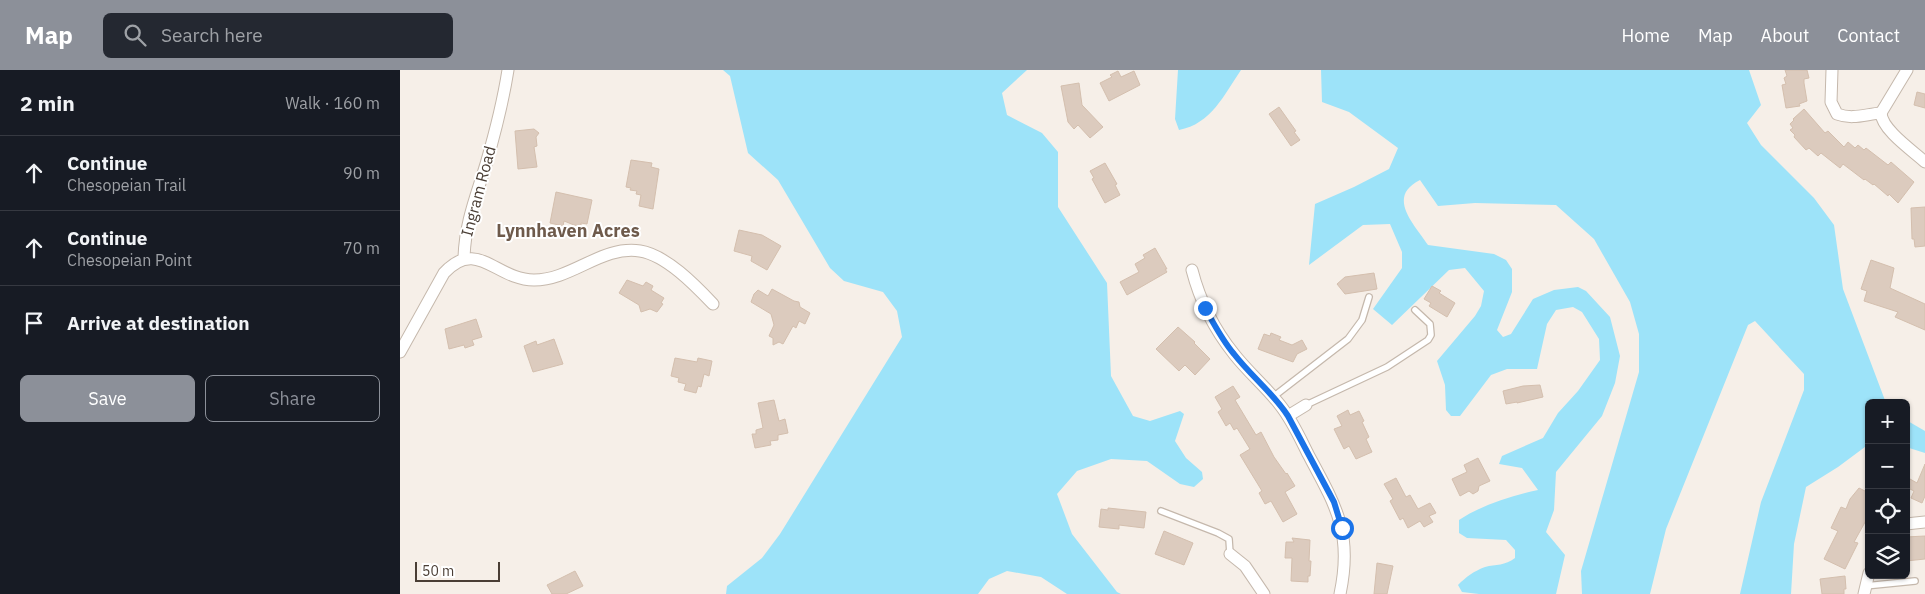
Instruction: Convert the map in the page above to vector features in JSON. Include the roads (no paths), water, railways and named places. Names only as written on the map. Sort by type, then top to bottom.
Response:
[{"type":"street","name":"Ingram Road","points":[[400,352],[444,273],[453,264],[464,258],[466,226],[486,165],[501,107],[508,70]]},
{"type":"street","points":[[1832,70],[1831,102],[1837,114],[1846,117],[1857,117],[1881,113]]},
{"type":"street","points":[[1907,70],[1881,113],[1882,121],[1900,141],[1925,162]]},
{"type":"street","points":[[464,258],[473,258],[505,273],[519,278],[534,280],[558,276],[616,252],[642,251],[660,258],[684,276],[713,304]]},
{"type":"street","points":[[1192,270],[1205,308],[1218,332],[1234,355],[1288,416],[1334,502],[1342,528],[1345,551],[1340,594]]},
{"type":"street","points":[[1288,416],[1306,405]]},
{"type":"street","points":[[1910,524],[1925,522]]},
{"type":"street","points":[[1230,554],[1245,566],[1264,594]]},
{"type":"lane","points":[[1273,397],[1348,340],[1362,320],[1369,297]]},
{"type":"lane","points":[[1306,405],[1387,367],[1428,340],[1431,335],[1430,324],[1415,310]]},
{"type":"lane","points":[[1161,512],[1218,533],[1229,539],[1230,554]]},
{"type":"lane","points":[[1865,590],[1915,581]]},
{"type":"water","points":[[723,70],[1027,70],[1002,93],[1007,115],[1042,133],[1058,152],[1058,207],[1107,283],[1111,376],[1133,416],[1150,421],[1180,411],[1184,414],[1175,441],[1186,458],[1202,472],[1203,479],[1194,487],[1180,484],[1147,461],[1111,459],[1077,471],[1057,494],[1072,534],[1117,592],[1121,594],[1067,594],[1041,577],[1007,571],[989,579],[978,594],[726,594],[727,586],[762,558],[780,534],[902,337],[897,311],[883,292],[844,281],[830,268],[778,180],[748,153],[730,76]]},
{"type":"water","points":[[1178,70],[1241,70],[1216,107],[1208,115],[1200,122],[1179,130],[1175,119]]},
{"type":"water","points":[[1321,70],[1749,70],[1761,105],[1747,123],[1761,145],[1814,198],[1834,225],[1843,289],[1884,399],[1865,399],[1865,447],[1806,487],[1794,544],[1791,594],[1740,594],[1761,502],[1804,390],[1804,374],[1755,321],[1748,325],[1666,529],[1650,594],[1582,594],[1581,571],[1639,372],[1639,334],[1630,302],[1594,239],[1556,205],[1475,203],[1438,206],[1420,180],[1410,187],[1405,194],[1404,202],[1410,220],[1428,245],[1494,254],[1506,260],[1512,269],[1512,292],[1497,330],[1503,337],[1511,334],[1533,299],[1554,290],[1578,287],[1586,291],[1610,317],[1620,356],[1615,383],[1602,416],[1556,472],[1554,510],[1546,532],[1565,555],[1556,594],[1479,594],[1462,592],[1458,585],[1467,577],[1485,567],[1511,561],[1515,558],[1515,550],[1506,540],[1467,538],[1459,533],[1459,520],[1497,502],[1538,490],[1522,468],[1499,464],[1502,456],[1543,438],[1558,413],[1578,391],[1600,360],[1599,339],[1582,312],[1573,307],[1556,310],[1547,324],[1537,369],[1507,369],[1491,375],[1460,416],[1451,416],[1446,410],[1445,385],[1437,361],[1475,316],[1481,306],[1484,291],[1465,268],[1449,270],[1392,325],[1373,309],[1402,268],[1402,252],[1390,224],[1363,225],[1309,265],[1315,204],[1389,169],[1398,148],[1349,112],[1322,102]]},
{"type":"water","points":[[1910,422],[1925,431],[1925,453],[1910,448]]},
{"type":"district","name":"Lynnhaven Acres","points":[[568,231]]}]
